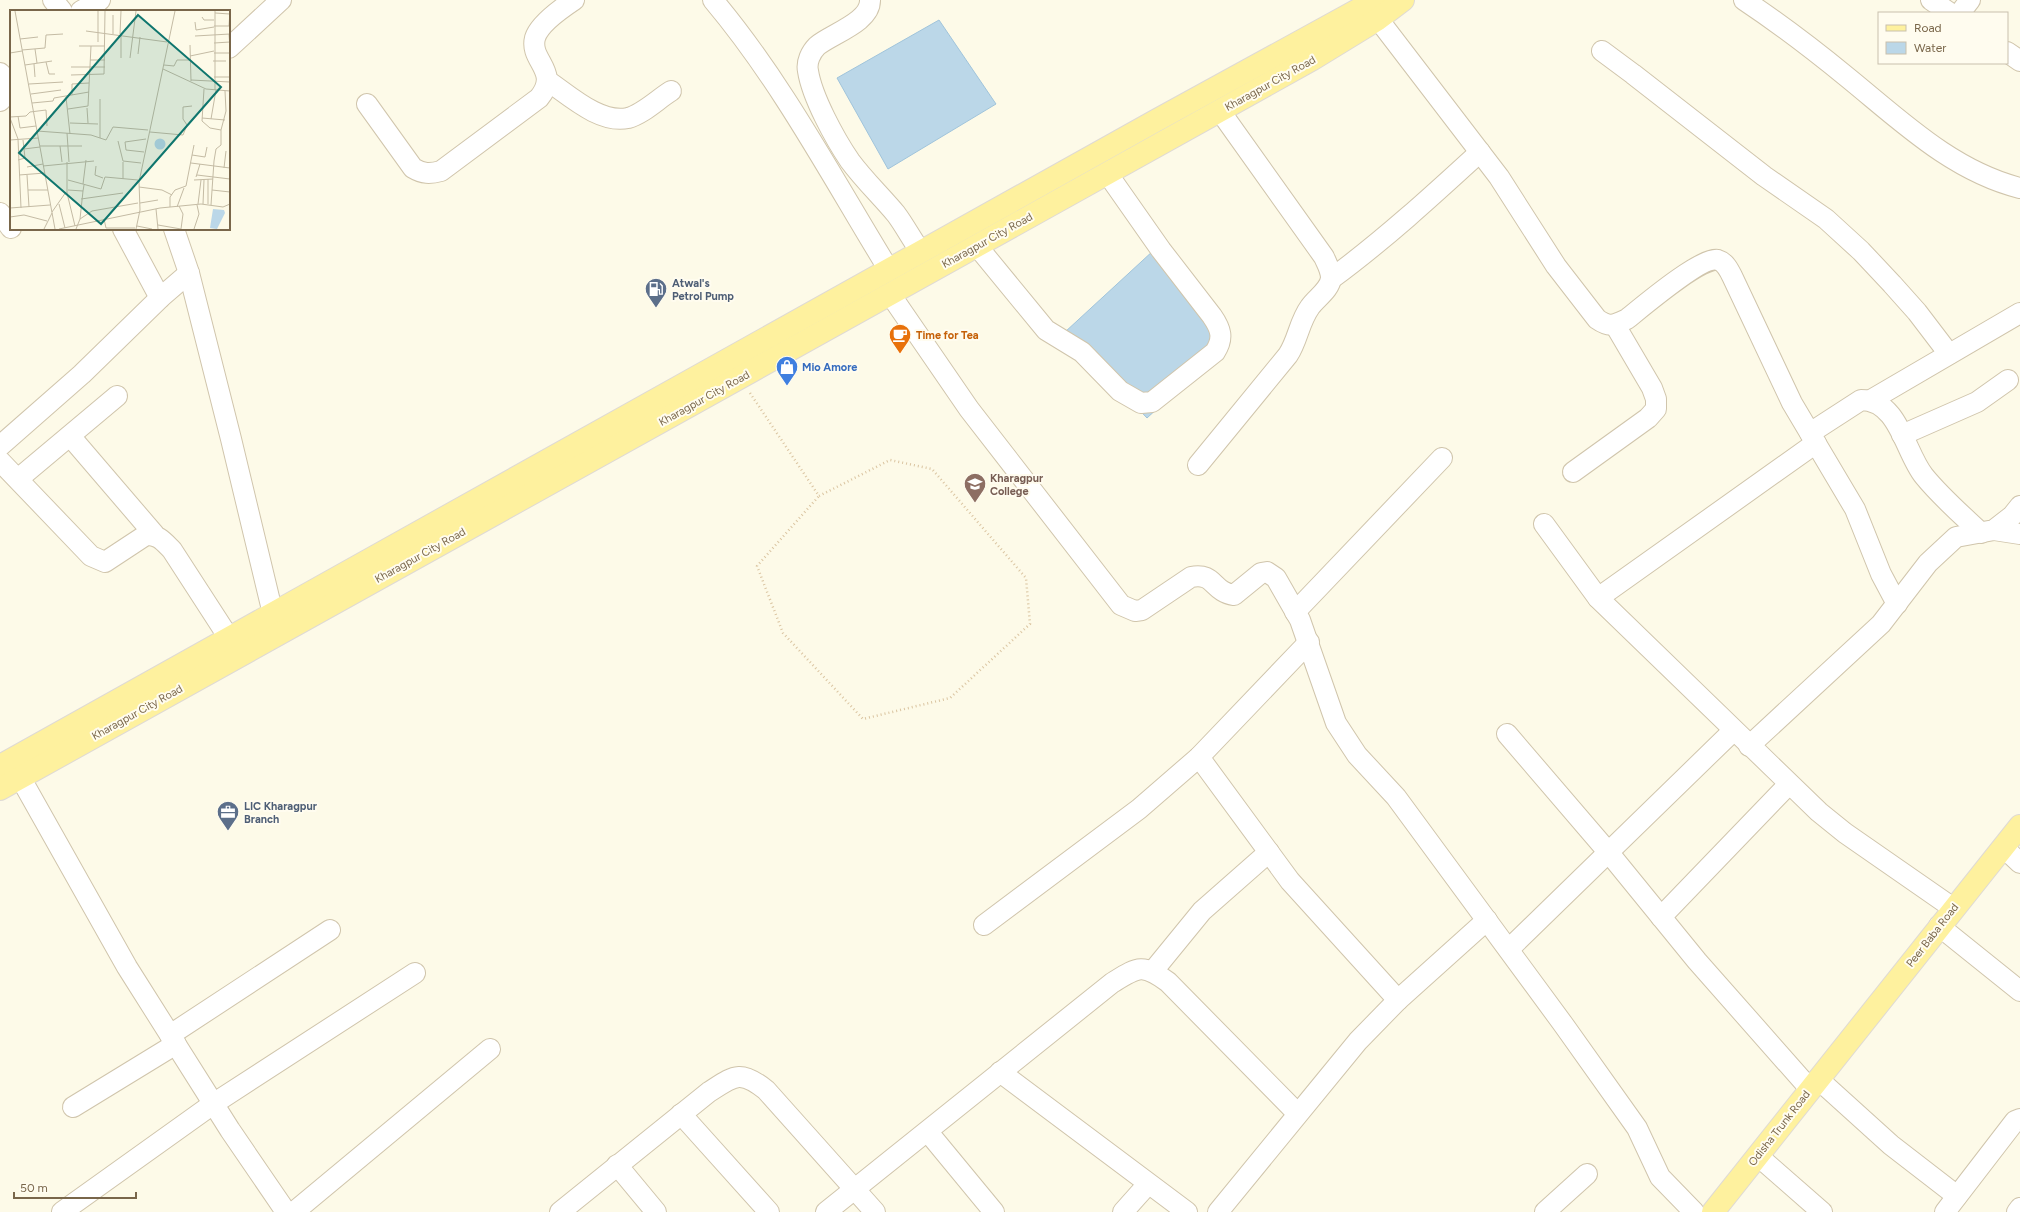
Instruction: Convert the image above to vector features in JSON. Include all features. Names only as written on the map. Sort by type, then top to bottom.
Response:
[{"type":"main road","name":"Kharagpur City Road","points":[[0,788],[1311,60],[1377,9],[1403,0]]},
{"type":"main road","points":[[0,766],[921,252],[1377,9]]},
{"type":"main road","name":"Peer Baba Road","points":[[1846,1044],[1953,908],[2020,826]]},
{"type":"main road","name":"Odisha Trunk Road","points":[[1713,1212],[1846,1044]]},
{"type":"street","points":[[53,0],[61,10]]},
{"type":"street","points":[[83,10],[100,0]]},
{"type":"street","points":[[230,47],[281,0]]},
{"type":"street","points":[[574,0],[551,18],[538,32],[534,39],[535,49],[548,82],[594,111],[611,118],[628,118],[670,91]]},
{"type":"street","points":[[713,0],[731,22],[794,112],[889,270]]},
{"type":"street","points":[[870,0],[864,14],[851,26],[815,48],[810,56],[807,70],[823,112],[841,147],[851,162],[896,215],[921,252]]},
{"type":"street","points":[[1744,0],[1801,40],[1920,137],[1980,175],[2020,188]]},
{"type":"street","points":[[1931,0],[1949,12]]},
{"type":"street","points":[[1961,12],[1970,0]]},
{"type":"street","points":[[1377,9],[1499,177],[1556,266],[1597,319],[1605,325],[1615,325],[1627,319],[1694,268],[1708,261],[1718,260],[1726,265],[1792,403],[1855,508],[1881,574],[1897,604]]},
{"type":"street","points":[[1602,51],[1764,176],[1826,219],[1861,251],[1892,284],[1949,354]]},
{"type":"street","points":[[2008,53],[2020,61]]},
{"type":"street","points":[[0,73],[10,83]]},
{"type":"street","points":[[367,104],[413,168],[421,173],[432,174],[441,171],[539,98],[546,89],[548,82]]},
{"type":"street","points":[[0,101],[10,90]]},
{"type":"street","points":[[1220,111],[1324,257],[1330,269],[1331,279]]},
{"type":"street","points":[[1198,465],[1288,355],[1294,346],[1301,320],[1310,306],[1326,289],[1331,279],[1404,222],[1480,152]]},
{"type":"street","points":[[977,246],[1046,330],[1082,352],[1126,395],[1141,403],[1152,402],[1215,352],[1220,344],[1222,336],[1218,325],[1212,316],[1161,250],[1107,173]]},
{"type":"street","points":[[0,213],[10,227]]},
{"type":"street","points":[[123,230],[160,298]]},
{"type":"street","points":[[174,230],[189,273],[273,614]]},
{"type":"street","points":[[0,446],[82,374],[160,298],[189,273]]},
{"type":"street","points":[[890,294],[969,409],[1121,606],[1135,611],[1142,610],[1191,577],[1200,575],[1207,577],[1226,594],[1234,595],[1261,573],[1267,572],[1276,578],[1295,612],[1309,642],[1320,679],[1336,723],[1344,738],[1396,797],[1509,949],[1637,1128],[1660,1177],[1694,1212]]},
{"type":"street","points":[[1598,598],[1643,568],[1861,400],[1871,400],[2020,313]]},
{"type":"street","points":[[1573,472],[1648,418],[1656,409],[1656,399],[1652,388],[1615,325]]},
{"type":"street","points":[[1902,435],[1977,402],[2008,380]]},
{"type":"street","points":[[18,479],[117,396]]},
{"type":"street","points":[[1871,400],[1881,406],[1894,420],[1924,476],[1988,531]]},
{"type":"street","points":[[70,436],[154,534],[164,541],[172,550],[229,638]]},
{"type":"street","points":[[1295,612],[1442,458]]},
{"type":"street","points":[[0,461],[91,556],[99,561],[105,562],[146,534],[154,534]]},
{"type":"street","points":[[1988,531],[2012,516],[2020,506]]},
{"type":"street","points":[[1544,524],[1598,598],[1788,784],[1845,833],[1953,908]]},
{"type":"street","points":[[1749,746],[1881,624],[1928,563],[1956,537],[1968,533],[1988,531],[2020,534]]},
{"type":"street","points":[[984,925],[1139,809],[1199,757],[1309,642]]},
{"type":"street","points":[[1509,949],[1733,731]]},
{"type":"street","points":[[1507,734],[1609,853],[1697,962],[1814,1084],[1957,1196]]},
{"type":"street","points":[[1199,757],[1290,881],[1398,1000]]},
{"type":"street","points":[[20,777],[127,967],[213,1104],[286,1212]]},
{"type":"street","points":[[1661,917],[1788,784]]},
{"type":"street","points":[[2003,847],[2020,863]]},
{"type":"street","points":[[1153,971],[1202,911],[1269,852]]},
{"type":"street","points":[[1218,1212],[1358,1041],[1398,1000],[1487,920]]},
{"type":"street","points":[[1939,926],[2020,991]]},
{"type":"street","points":[[73,1107],[330,930]]},
{"type":"street","points":[[826,1212],[928,1132],[1000,1072],[1112,983],[1129,972],[1141,968],[1153,971],[1168,982],[1297,1114]]},
{"type":"street","points":[[62,1212],[213,1104],[416,973]]},
{"type":"street","points":[[294,1212],[490,1049]]},
{"type":"street","points":[[1000,1072],[1187,1212]]},
{"type":"street","points":[[560,1212],[681,1114],[727,1081],[740,1076],[753,1079],[766,1090],[875,1212]]},
{"type":"street","points":[[681,1114],[769,1212]]},
{"type":"street","points":[[1945,1212],[2015,1121],[2020,1119]]},
{"type":"street","points":[[928,1132],[994,1212]]},
{"type":"street","points":[[1758,1156],[1822,1212]]},
{"type":"street","points":[[617,1165],[656,1212]]},
{"type":"street","points":[[1545,1212],[1587,1174]]},
{"type":"street","points":[[1123,1212],[1148,1184]]},
{"type":"street","points":[[2017,1212],[2020,1208]]},
{"type":"path","points":[[740,378],[819,496]]},
{"type":"path","points":[[890,460],[932,469],[1026,578],[1030,624],[950,698],[863,719],[783,633],[757,566],[819,496],[890,460]]},
{"type":"water","points":[[939,20],[996,104],[888,169],[837,78]]},
{"type":"water","points":[[1154,250],[1230,342],[1147,418],[1065,332]]},
{"type":"place","name":"Atwal's Petrol Pump","points":[[656,308]]},
{"type":"place","name":"Time for Tea","points":[[900,354]]},
{"type":"place","name":"Mio Amore","points":[[787,386]]},
{"type":"place","name":"Kharagpur College","points":[[975,504]]},
{"type":"place","name":"LIC Kharagpur Branch","points":[[228,832]]}]
